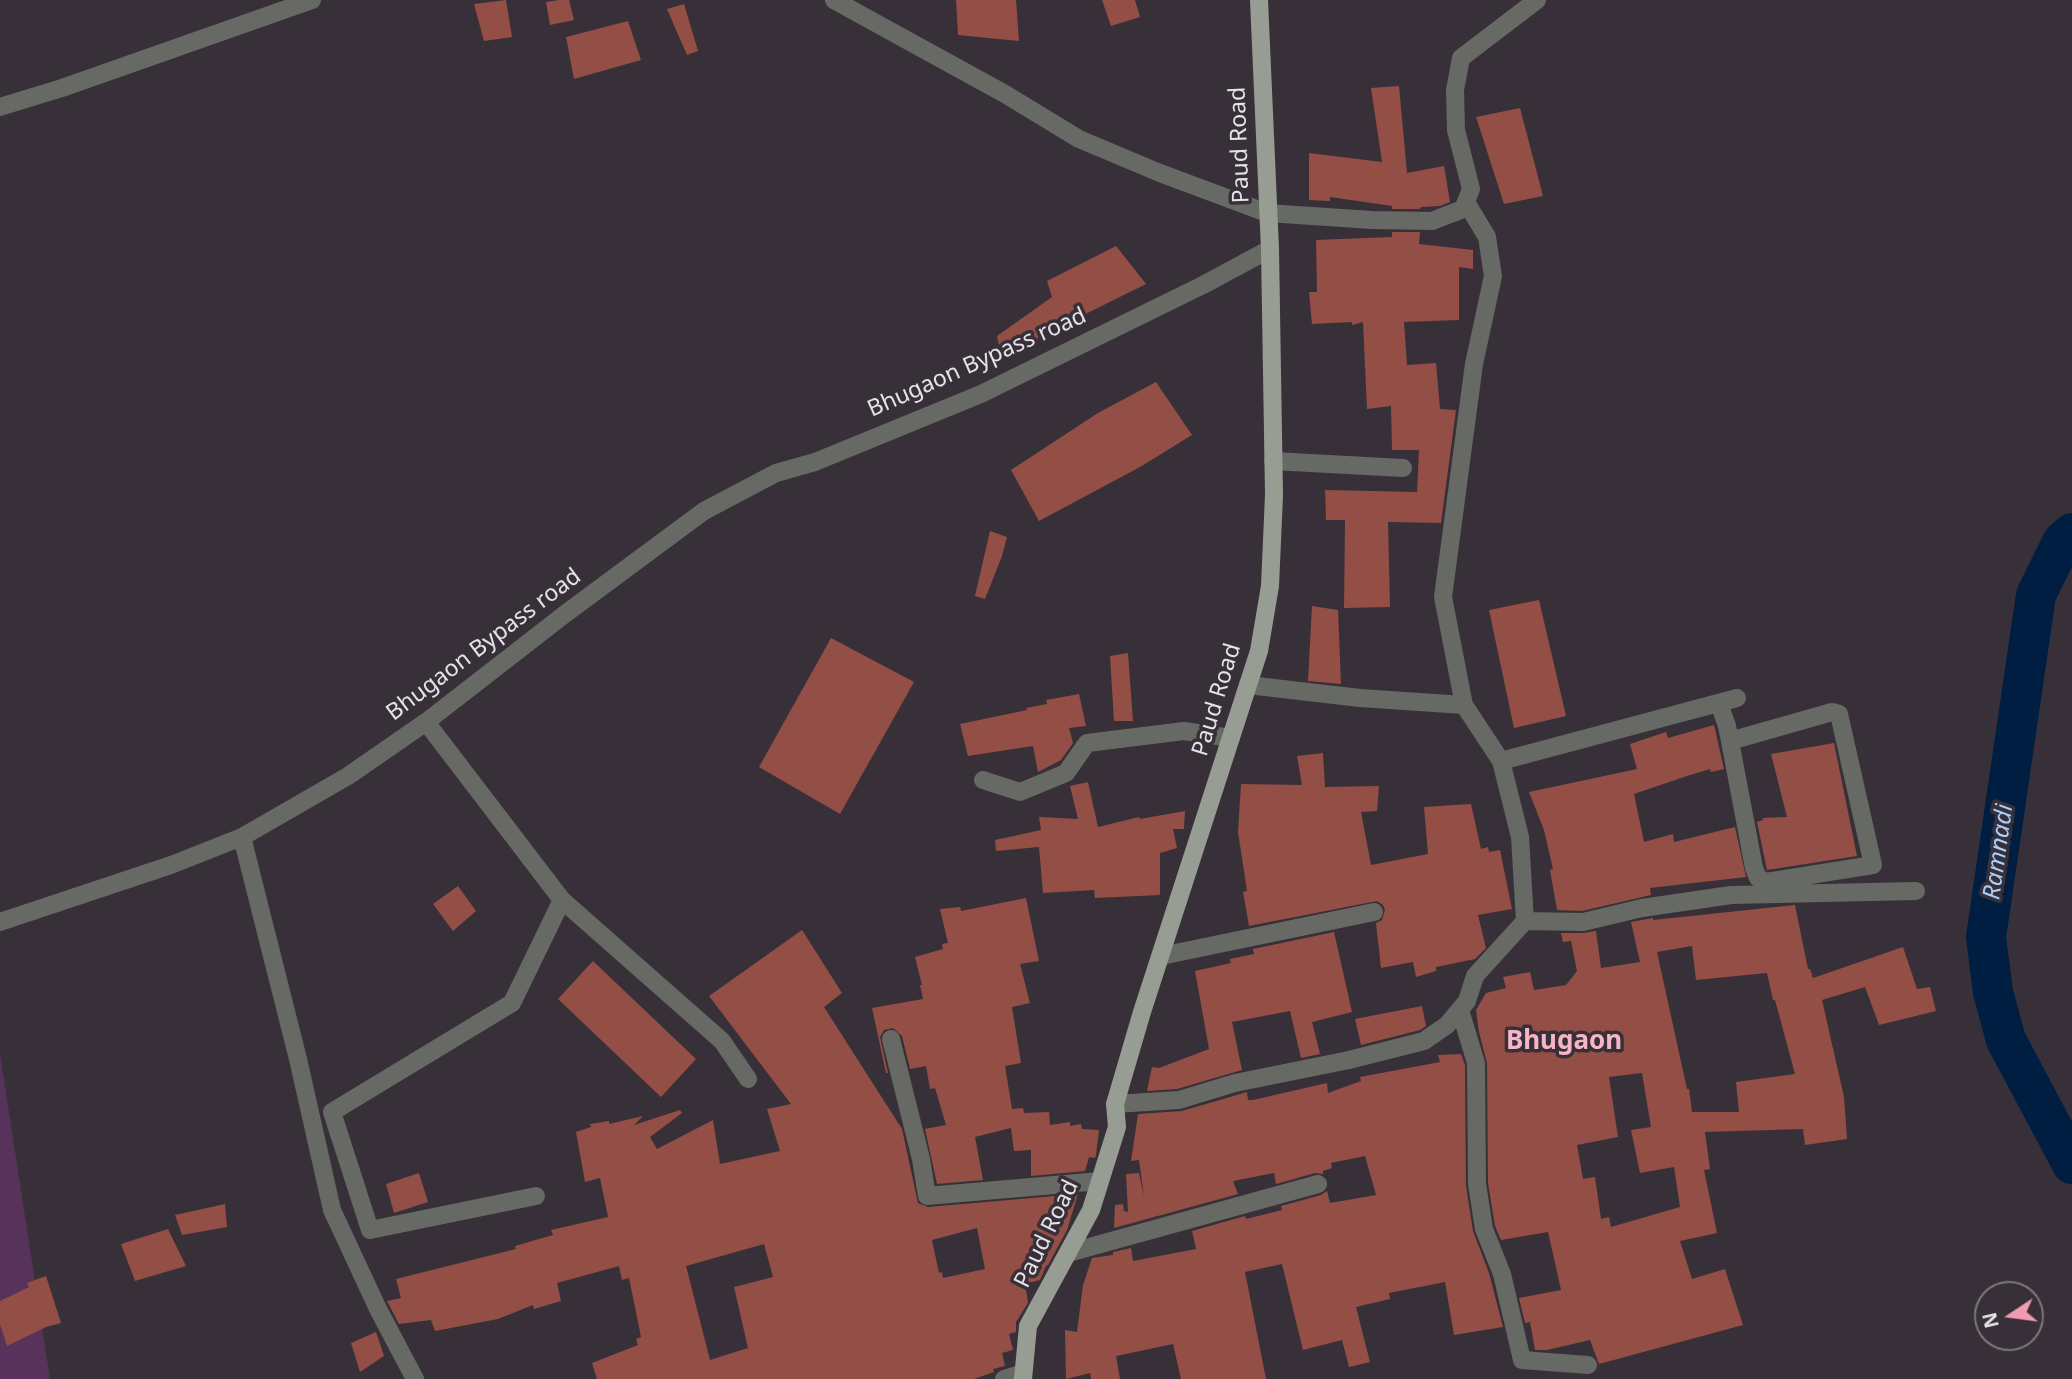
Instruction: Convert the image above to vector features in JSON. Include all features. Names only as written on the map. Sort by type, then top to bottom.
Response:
[{"type":"main road","name":"Paud Road","points":[[1023,1376],[1028,1326],[1091,1210],[1117,1128],[1115,1104],[1259,651],[1270,586],[1273,461],[1270,249],[1259,0]]},
{"type":"street","points":[[0,107],[62,89],[312,0]]},
{"type":"street","points":[[834,0],[1005,94],[1079,139],[1267,214],[1432,221],[1464,209],[1471,189],[1456,130],[1455,90],[1461,58],[1537,0]]},
{"type":"street","points":[[1115,1104],[1179,1100],[1235,1083],[1424,1041],[1447,1025],[1460,1010],[1467,1001],[1475,976],[1525,921],[1520,836],[1501,761],[1464,705],[1443,597],[1474,364],[1493,276],[1487,237],[1466,202]]},
{"type":"street","name":"Bhugaon Bypass road","points":[[0,922],[170,865],[242,837],[348,776],[426,722],[704,511],[776,473],[815,462],[981,394],[1203,285],[1270,249]]},
{"type":"street","points":[[1273,461],[1403,468]]},
{"type":"street","points":[[1248,685],[1360,698],[1464,705]]},
{"type":"street","points":[[1501,761],[1728,700],[1730,741],[1758,878],[1766,882],[1873,865],[1839,714],[1832,712],[1730,741]]},
{"type":"street","points":[[426,722],[562,900],[722,1041],[748,1079]]},
{"type":"street","points":[[983,780],[1020,792],[1066,773],[1087,743],[1184,731],[1231,738]]},
{"type":"street","points":[[242,837],[298,1059],[332,1210],[378,1309],[415,1379]]},
{"type":"street","points":[[1525,921],[1583,922],[1642,908],[1731,895],[1916,891]]},
{"type":"street","points":[[536,1196],[370,1230],[332,1112],[512,1003],[562,900]]},
{"type":"street","points":[[1161,956],[1374,912]]},
{"type":"street","points":[[1460,1010],[1476,1063],[1477,1184],[1484,1229],[1502,1274],[1522,1360],[1588,1365]]},
{"type":"street","points":[[891,1039],[921,1159],[927,1196],[1100,1181]]},
{"type":"street","points":[[1068,1253],[1318,1184]]},
{"type":"street","points":[[1004,1379],[1023,1376]]},
{"type":"shaded area","points":[[0,1054],[50,1379],[0,1379]]},
{"type":"building","points":[[506,0],[512,37],[484,41],[474,4]]},
{"type":"building","points":[[569,0],[574,20],[550,25],[546,2]]},
{"type":"building","points":[[956,0],[1016,0],[1019,41],[958,35]]},
{"type":"building","points":[[1102,0],[1135,0],[1140,17],[1111,26]]},
{"type":"building","points":[[684,4],[698,51],[687,55],[667,9]]},
{"type":"building","points":[[628,21],[641,60],[574,79],[566,37]]},
{"type":"building","points":[[1399,86],[1407,173],[1444,166],[1450,202],[1420,209],[1392,209],[1392,206],[1330,197],[1330,201],[1309,200],[1309,153],[1382,162],[1371,88]]},
{"type":"building","points":[[1520,108],[1543,196],[1504,204],[1476,117]]},
{"type":"building","points":[[1392,232],[1420,232],[1419,244],[1473,250],[1473,269],[1459,267],[1459,320],[1404,322],[1407,365],[1436,363],[1440,409],[1456,410],[1441,523],[1388,522],[1390,607],[1344,608],[1345,520],[1326,520],[1325,490],[1417,492],[1419,450],[1392,450],[1391,406],[1367,409],[1363,322],[1352,325],[1352,322],[1312,324],[1309,292],[1317,292],[1316,240],[1392,237]]},
{"type":"building","points":[[1116,246],[1146,284],[1001,356],[997,336],[1052,297],[1047,281]]},
{"type":"building","points":[[1156,382],[1192,435],[1140,467],[1039,521],[1011,470],[1098,413]]},
{"type":"building","points":[[990,531],[1007,537],[985,599],[975,596]]},
{"type":"building","points":[[1539,600],[1566,716],[1514,728],[1489,610]]},
{"type":"building","points":[[1312,606],[1338,610],[1341,684],[1308,681]]},
{"type":"building","points":[[831,638],[914,682],[840,814],[759,767]]},
{"type":"building","points":[[1128,653],[1133,721],[1114,721],[1110,656]]},
{"type":"building","points":[[1079,694],[1086,726],[1069,728],[1073,743],[1061,760],[1038,772],[1033,746],[968,756],[960,724],[1027,710],[1026,708],[1047,704],[1046,700]]},
{"type":"building","points":[[1714,725],[1724,769],[1711,772],[1710,769],[1634,794],[1644,842],[1673,834],[1674,842],[1735,827],[1746,877],[1650,888],[1651,895],[1582,911],[1557,910],[1550,870],[1553,869],[1544,830],[1529,792],[1637,769],[1630,744],[1666,732],[1668,738]]},
{"type":"building","points":[[1834,743],[1857,856],[1767,870],[1757,822],[1763,818],[1787,817],[1771,754]]},
{"type":"building","points":[[1323,753],[1325,787],[1379,786],[1377,811],[1361,812],[1371,865],[1428,854],[1424,807],[1471,804],[1481,849],[1488,847],[1489,852],[1500,850],[1512,909],[1478,915],[1486,948],[1475,959],[1436,967],[1436,971],[1416,977],[1413,962],[1381,968],[1376,923],[1382,920],[1385,910],[1377,901],[1249,926],[1238,832],[1241,784],[1302,785],[1297,756]]},
{"type":"building","points":[[1088,782],[1098,827],[1139,817],[1140,819],[1185,811],[1184,829],[1173,829],[1177,848],[1160,853],[1160,895],[1095,898],[1094,890],[1043,893],[1039,847],[996,851],[995,840],[1041,830],[1039,817],[1078,819],[1070,786]]},
{"type":"building","points":[[458,886],[476,911],[453,931],[433,904]]},
{"type":"building","points":[[1026,898],[1039,961],[1020,964],[1030,1003],[1012,1007],[1021,1063],[1005,1066],[1012,1109],[1023,1108],[1024,1113],[1049,1112],[1050,1125],[1070,1122],[1070,1126],[1081,1124],[1082,1129],[1099,1130],[1096,1155],[1095,1158],[1089,1157],[1085,1171],[1031,1176],[1031,1150],[1014,1151],[1011,1128],[975,1137],[983,1180],[937,1184],[925,1129],[946,1125],[935,1088],[930,1089],[926,1066],[910,1069],[902,1036],[893,1028],[884,1030],[880,1037],[886,1073],[872,1008],[923,999],[915,957],[943,949],[942,944],[948,943],[940,909],[960,907],[961,911]]},
{"type":"building","points":[[1795,905],[1808,969],[1813,978],[1903,947],[1917,989],[1930,987],[1936,1011],[1879,1025],[1865,987],[1822,1000],[1844,1097],[1847,1139],[1805,1145],[1803,1129],[1705,1132],[1710,1169],[1704,1170],[1717,1233],[1680,1241],[1692,1279],[1725,1269],[1743,1325],[1599,1364],[1590,1340],[1547,1350],[1535,1350],[1530,1322],[1525,1323],[1519,1298],[1561,1290],[1548,1232],[1501,1240],[1495,1226],[1488,1183],[1487,1063],[1476,1010],[1486,993],[1506,988],[1503,977],[1530,972],[1534,990],[1566,985],[1577,971],[1571,941],[1563,942],[1561,933],[1596,931],[1601,968],[1640,962],[1631,922]],"holes":[[[1692,946],[1696,980],[1767,973],[1775,1000],[1795,1074],[1736,1082],[1739,1112],[1692,1112],[1657,952]],[[1642,1073],[1651,1127],[1631,1130],[1640,1173],[1674,1167],[1680,1207],[1611,1227],[1609,1217],[1601,1219],[1595,1177],[1583,1179],[1577,1145],[1618,1137],[1609,1077]]]},
{"type":"building","points":[[802,930],[842,993],[824,1007],[902,1129],[918,1203],[928,1207],[1078,1194],[1067,1230],[1040,1280],[1025,1284],[1028,1303],[1016,1322],[1016,1332],[1009,1334],[1013,1350],[1002,1353],[1005,1366],[974,1379],[597,1379],[592,1363],[638,1345],[636,1339],[641,1337],[629,1278],[622,1280],[619,1266],[557,1283],[561,1301],[534,1309],[533,1305],[498,1319],[435,1331],[431,1320],[399,1324],[387,1301],[401,1298],[396,1279],[516,1249],[515,1246],[553,1235],[551,1230],[608,1217],[600,1178],[585,1182],[576,1132],[591,1127],[590,1124],[609,1121],[609,1124],[643,1116],[634,1125],[680,1110],[682,1113],[650,1137],[657,1149],[713,1120],[720,1164],[780,1151],[767,1109],[791,1104],[709,996]],"holes":[[[977,1228],[985,1269],[943,1278],[942,1272],[939,1273],[932,1240]],[[764,1244],[773,1277],[734,1287],[748,1348],[710,1360],[686,1266]]]},
{"type":"building","points":[[1334,932],[1352,1012],[1312,1022],[1320,1054],[1301,1058],[1290,1011],[1232,1022],[1242,1070],[1177,1089],[1147,1091],[1152,1067],[1159,1068],[1209,1049],[1195,971],[1231,963],[1230,959],[1254,954],[1253,949]]},
{"type":"building","points":[[593,961],[696,1059],[661,1097],[558,999]]},
{"type":"building","points":[[1422,1006],[1426,1026],[1420,1030],[1361,1045],[1355,1019]]},
{"type":"building","points":[[1461,1054],[1465,1065],[1466,1186],[1473,1231],[1489,1273],[1503,1327],[1454,1335],[1445,1282],[1389,1293],[1390,1299],[1356,1307],[1370,1362],[1349,1367],[1342,1340],[1303,1350],[1282,1264],[1245,1272],[1266,1379],[1181,1379],[1173,1344],[1116,1356],[1120,1379],[1091,1379],[1090,1373],[1066,1379],[1065,1330],[1077,1332],[1083,1285],[1092,1258],[1113,1255],[1113,1252],[1131,1248],[1133,1261],[1196,1249],[1192,1231],[1245,1216],[1246,1219],[1282,1210],[1281,1206],[1327,1191],[1330,1203],[1376,1195],[1365,1156],[1331,1163],[1332,1168],[1323,1171],[1323,1174],[1315,1173],[1276,1184],[1274,1173],[1233,1181],[1238,1194],[1114,1228],[1115,1205],[1123,1204],[1124,1211],[1128,1212],[1126,1174],[1139,1173],[1144,1196],[1139,1160],[1131,1161],[1138,1114],[1182,1111],[1247,1092],[1248,1100],[1253,1100],[1327,1083],[1328,1093],[1361,1081],[1360,1077],[1440,1062],[1438,1055]]},
{"type":"building","points":[[419,1173],[428,1202],[394,1213],[386,1184]]},
{"type":"building","points":[[225,1204],[227,1227],[182,1235],[175,1215]]},
{"type":"building","points":[[168,1229],[186,1266],[135,1281],[121,1244]]},
{"type":"building","points":[[46,1276],[61,1323],[46,1327],[7,1346],[0,1324],[0,1301],[29,1287],[27,1283]]},
{"type":"building","points":[[376,1332],[384,1356],[360,1372],[351,1343]]},
{"type":"waterway","name":"Ramnadi","points":[[2072,533],[2062,542],[2036,595],[1986,937],[1993,992],[2006,1040],[2072,1164]]},
{"type":"district","name":"Bhugaon","points":[[1564,1042]]}]
